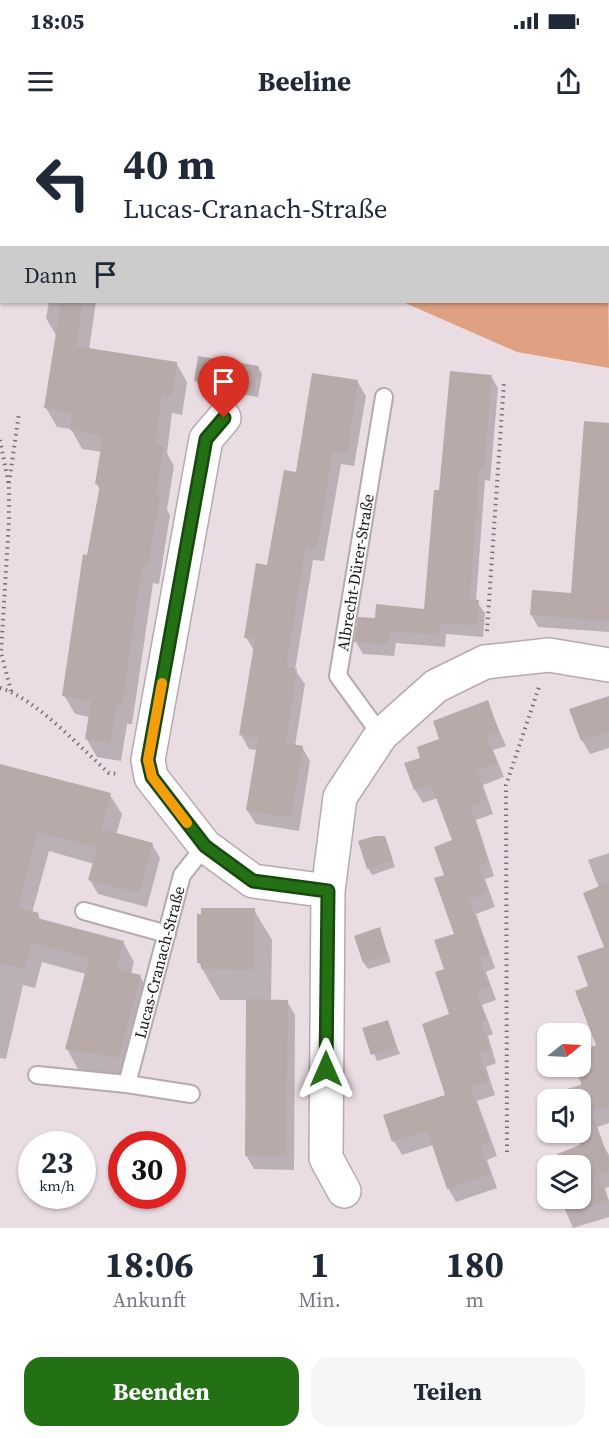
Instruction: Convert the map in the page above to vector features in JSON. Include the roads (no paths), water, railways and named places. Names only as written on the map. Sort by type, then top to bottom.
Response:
[{"type":"street","points":[[224,418],[206,439],[148,760],[152,777],[205,846],[253,881],[328,891]]},
{"type":"street","points":[[344,1191],[326,1158],[328,891],[340,797],[381,735],[436,686],[485,662],[549,655],[609,665]]},
{"type":"lane","name":"Albrecht-Dürer-Straße","points":[[381,735],[338,676],[384,397]]},
{"type":"lane","name":"Lucas-Cranach-Straße","points":[[127,1084],[182,875],[205,846]]},
{"type":"lane","points":[[84,911],[167,934]]},
{"type":"lane","points":[[37,1075],[127,1084],[191,1094]]}]
